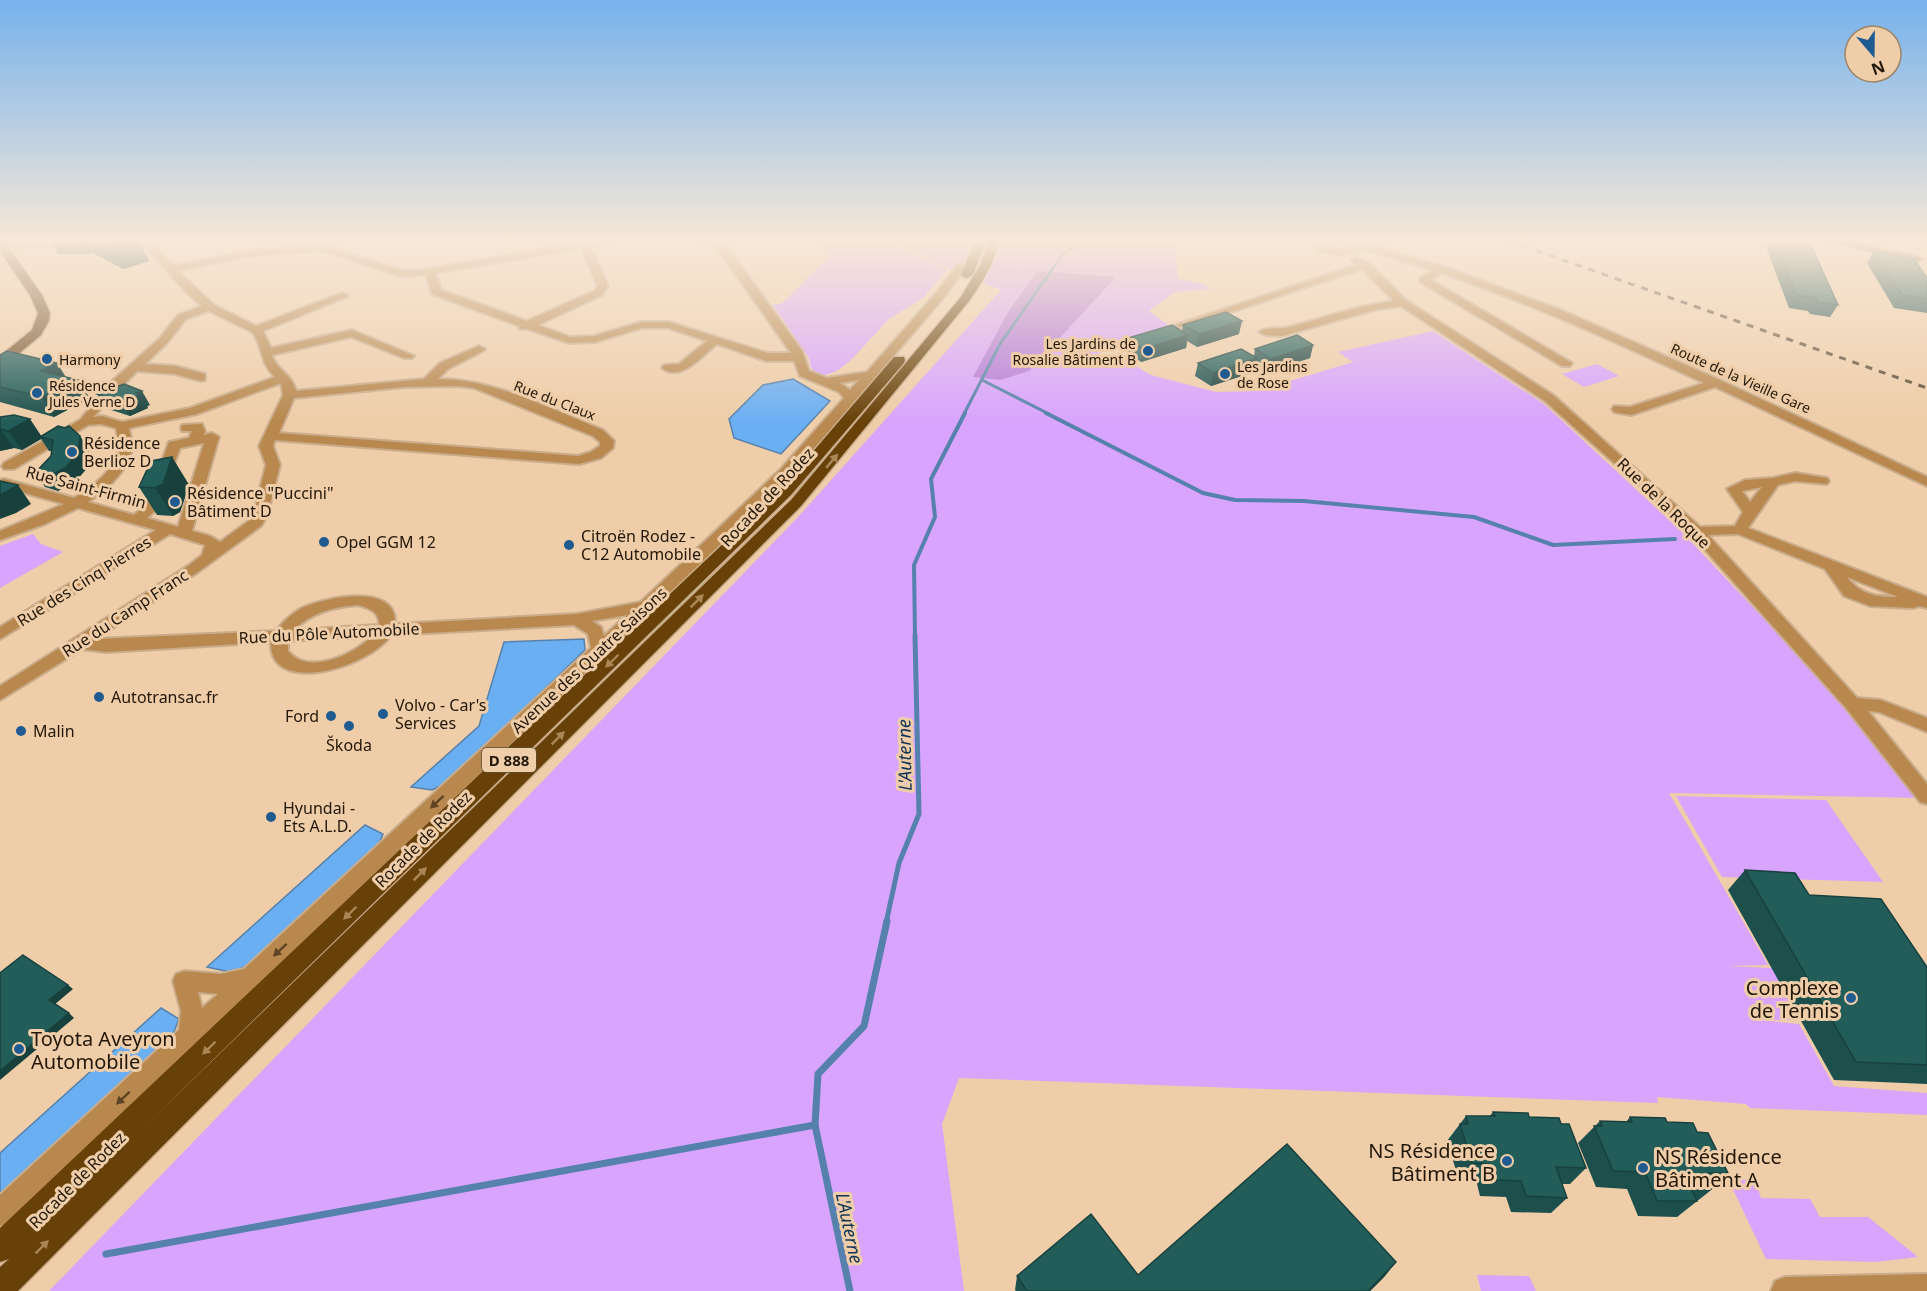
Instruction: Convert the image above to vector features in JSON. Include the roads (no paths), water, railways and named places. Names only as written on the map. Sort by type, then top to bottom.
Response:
[{"type":"highway","name":"Rocade de Rodez","points":[[0,1248],[786,492],[948,301]]},
{"type":"highway","name":"Rocade de Rodez","points":[[0,1288],[796,503],[963,301]]},
{"type":"main road","points":[[3,357],[38,332],[44,313],[39,301]]},
{"type":"street","points":[[203,301],[261,335],[268,352],[269,364],[283,378],[291,390],[290,395]]},
{"type":"street","points":[[256,330],[330,301]]},
{"type":"street","points":[[460,301],[525,327],[569,340],[582,341],[656,323],[766,357],[799,357]]},
{"type":"street","points":[[525,327],[580,301]]},
{"type":"street","points":[[760,301],[799,357],[804,373],[843,389],[850,398]]},
{"type":"street","name":"Avenue des Quatre-Saisons","points":[[3,1210],[648,606],[785,473],[935,301]]},
{"type":"street","points":[[1182,325],[1238,301]]},
{"type":"street","points":[[1460,301],[1566,363]]},
{"type":"street","name":"Route de la Vieille Gare","points":[[1532,301],[1716,383],[1927,482]]},
{"type":"street","points":[[1265,332],[1282,333],[1377,306],[1403,303]]},
{"type":"street","name":"Rue de la Roque","points":[[1403,303],[1549,398],[1696,531],[1852,704],[1927,797]]},
{"type":"street","points":[[85,422],[88,415],[116,384],[163,341],[182,317],[210,307]]},
{"type":"street","points":[[268,352],[352,333],[408,356]]},
{"type":"street","points":[[668,368],[682,367],[715,340]]},
{"type":"street","points":[[429,381],[444,366],[479,349]]},
{"type":"street","points":[[135,367],[175,370],[201,377]]},
{"type":"street","points":[[826,382],[870,375]]},
{"type":"street","points":[[4,466],[85,422],[102,420],[122,426],[193,411],[283,378]]},
{"type":"street","name":"Rue du Claux","points":[[271,436],[547,459],[579,460],[596,455],[606,448],[607,441],[598,433],[477,385],[429,381],[290,395]]},
{"type":"street","points":[[1618,409],[1631,411],[1716,383]]},
{"type":"street","name":"Rue du Camp Franc","points":[[0,694],[80,643],[211,550],[249,529],[260,516],[273,465],[266,446],[290,395]]},
{"type":"street","points":[[0,536],[31,526],[74,503],[115,473],[125,453],[127,437],[122,426]]},
{"type":"street","points":[[187,428],[197,427],[199,431],[195,440]]},
{"type":"street","points":[[136,520],[151,508],[174,445],[212,437],[176,530]]},
{"type":"street","points":[[2,484],[13,475],[13,468],[4,466]]},
{"type":"street","points":[[1750,512],[1734,489],[1744,484],[1773,482],[1795,477],[1822,481]]},
{"type":"street","points":[[1740,530],[1750,512],[1773,482]]},
{"type":"street","name":"Rue Saint-Firmin","points":[[2,484],[176,530],[211,550]]},
{"type":"street","name":"Rue des Cinq Pierres","points":[[0,634],[176,530]]},
{"type":"street","points":[[1696,531],[1740,530],[1830,566],[1850,592],[1876,602],[1926,603]]},
{"type":"street","points":[[358,600],[370,601],[380,606],[386,612],[388,620],[386,630],[378,640],[359,654],[334,664],[317,667],[301,667],[288,663],[280,656],[278,646],[281,636],[290,624],[304,614],[322,606],[358,600]]},
{"type":"street","name":"Rue du Pôle Automobile","points":[[80,643],[106,646],[577,619],[648,606]]},
{"type":"street","points":[[577,619],[595,631],[600,650]]},
{"type":"street","points":[[1852,704],[1881,706],[1927,725]]},
{"type":"street","points":[[190,1035],[192,1011],[184,981],[221,984],[250,978]]},
{"type":"street","points":[[1785,1291],[1927,1288]]},
{"type":"water","points":[[793,379],[830,401],[781,454],[734,438],[729,419],[763,385]]},
{"type":"water","points":[[584,639],[585,650],[447,783],[432,790],[411,787],[479,726],[504,642]]},
{"type":"water","points":[[365,825],[383,834],[378,846],[250,965],[230,972],[207,967]]},
{"type":"water","points":[[161,1008],[179,1019],[171,1039],[14,1186],[0,1194],[0,1153]]},
{"type":"waterway","name":"L'Auterne","points":[[964,414],[1000,344],[1030,301]]},
{"type":"waterway","points":[[982,380],[1049,414]]},
{"type":"waterway","name":"L'Auterne","points":[[915,636],[914,565],[935,517],[931,479],[965,413]]},
{"type":"waterway","points":[[1046,413],[1203,493],[1235,500],[1304,501],[1474,517],[1553,545],[1675,539]]},
{"type":"waterway","name":"L'Auterne","points":[[886,923],[899,863],[919,814],[915,635]]},
{"type":"waterway","name":"L'Auterne","points":[[815,1125],[818,1074],[864,1026],[887,921]]},
{"type":"waterway","points":[[106,1254],[815,1125]]},
{"type":"waterway","name":"L'Auterne","points":[[815,1125],[850,1291]]},
{"type":"railway","points":[[1680,301],[1927,388]]},
{"type":"place","name":"Les Jardins de Rosalie Bâtiment B","points":[[1148,351]]},
{"type":"place","name":"Harmony","points":[[47,359]]},
{"type":"place","name":"Les Jardins de Rose","points":[[1225,374]]},
{"type":"place","name":"Résidence Jules Verne D","points":[[37,393]]},
{"type":"place","name":"Résidence Berlioz D","points":[[72,452]]},
{"type":"place","name":"Résidence \"Puccini\" Bâtiment D","points":[[175,502]]},
{"type":"place","name":"Opel GGM 12","points":[[324,542]]},
{"type":"place","name":"Citroën Rodez - C12 Automobile","points":[[569,545]]},
{"type":"place","name":"Autotransac.fr","points":[[99,697]]},
{"type":"place","name":"Volvo - Car's Services","points":[[383,714]]},
{"type":"place","name":"Ford","points":[[331,716]]},
{"type":"place","name":"Škoda","points":[[349,726]]},
{"type":"place","name":"Malin","points":[[21,731]]},
{"type":"place","name":"Hyundai - Ets A.L.D.","points":[[271,817]]},
{"type":"place","name":"Complexe de Tennis","points":[[1851,998]]},
{"type":"place","name":"Toyota Aveyron Automobile","points":[[19,1049]]},
{"type":"place","name":"NS Résidence Bâtiment B","points":[[1507,1161]]},
{"type":"place","name":"NS Résidence Bâtiment A","points":[[1643,1168]]}]
